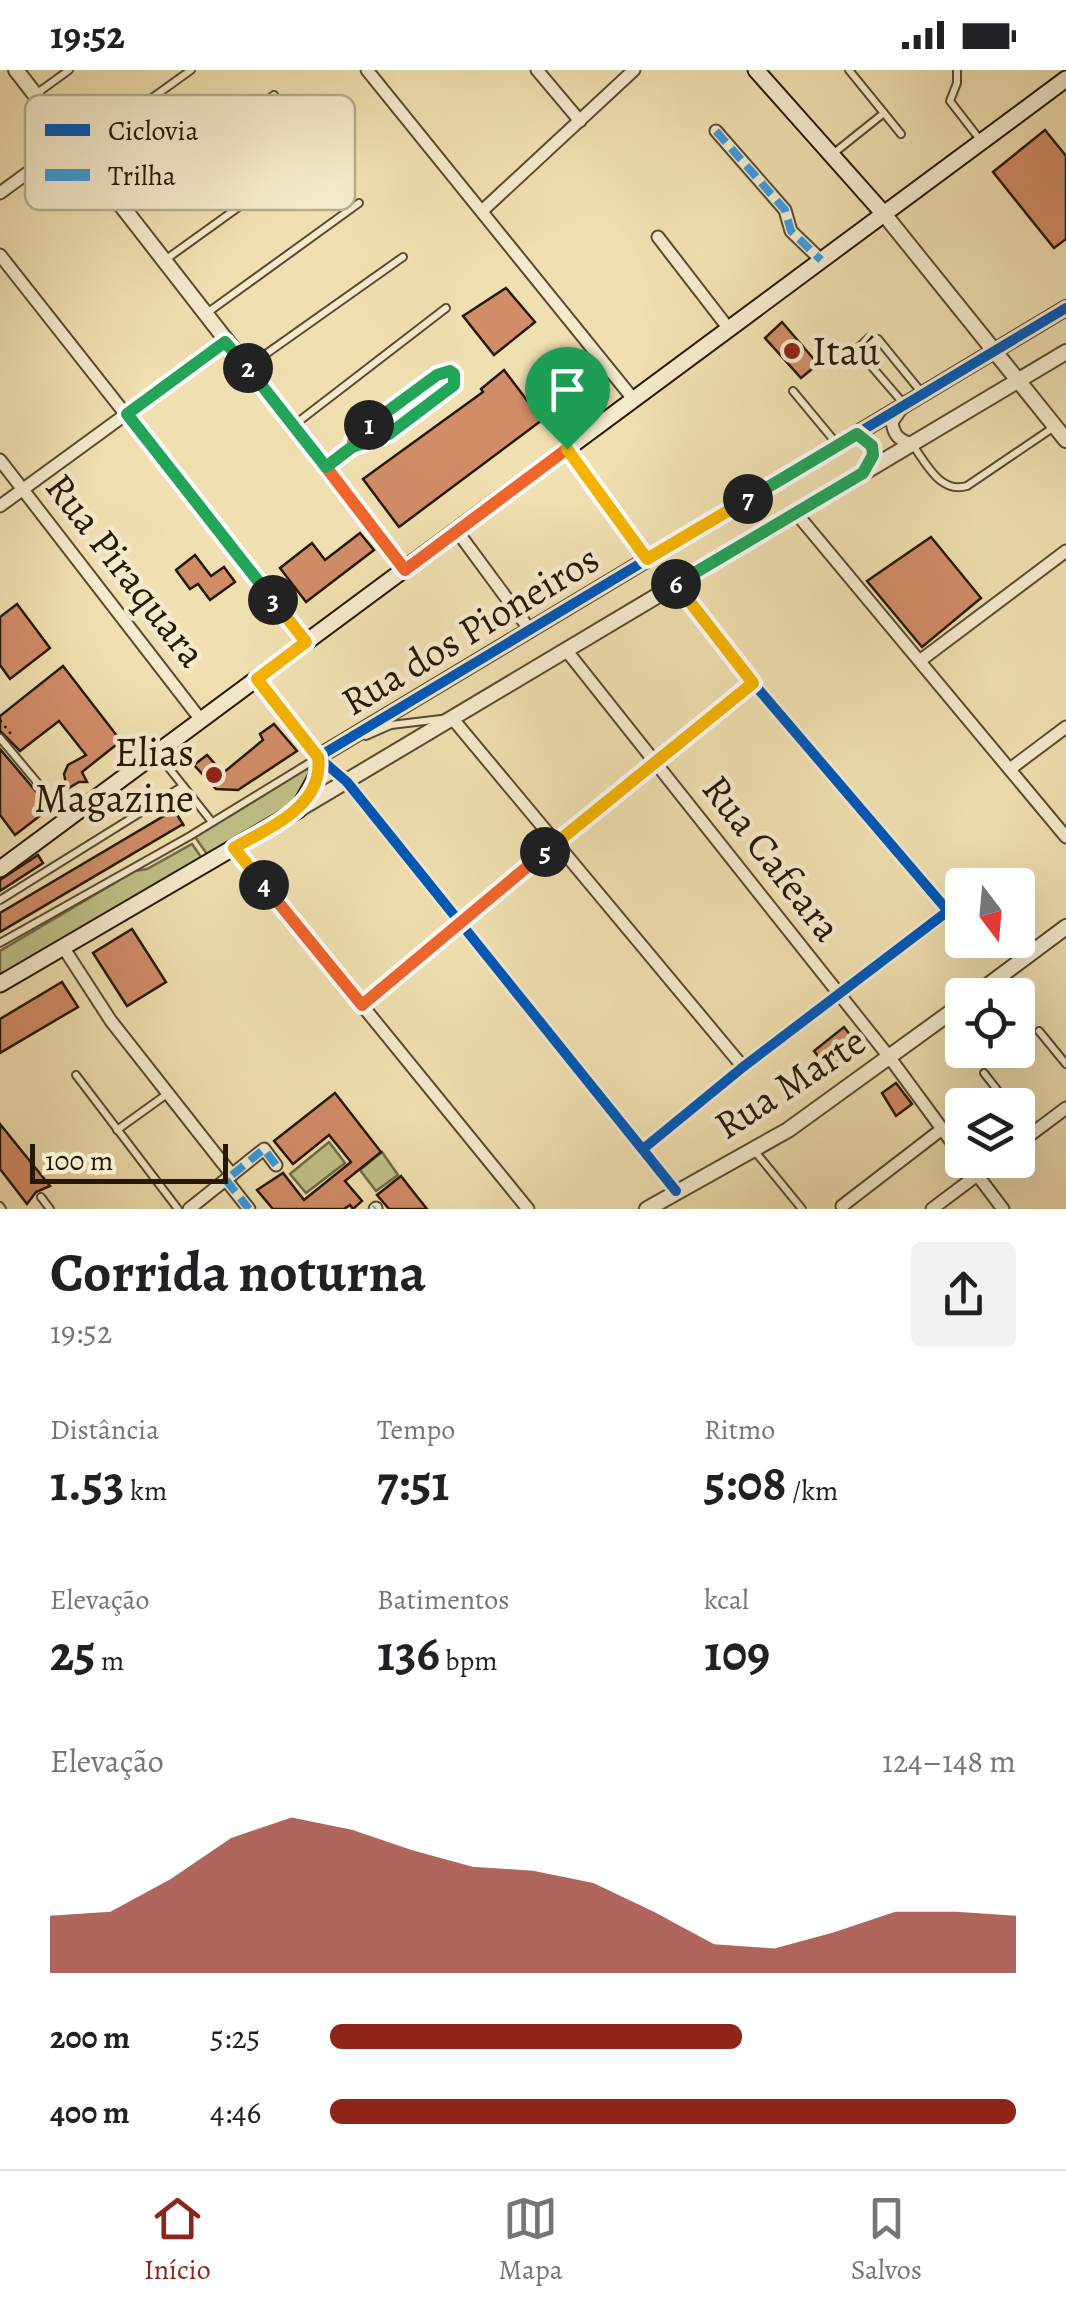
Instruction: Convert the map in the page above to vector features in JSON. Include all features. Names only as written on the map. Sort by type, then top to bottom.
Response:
[{"type":"main road","points":[[756,70],[884,214]]},
{"type":"main road","points":[[0,869],[1066,79]]},
{"type":"main road","points":[[257,679],[318,757],[317,776],[298,810]]},
{"type":"main road","name":"Rua dos Pioneiros","points":[[0,984],[298,810]]},
{"type":"street","points":[[16,70],[35,95]]},
{"type":"street","points":[[367,70],[634,400]]},
{"type":"street","points":[[537,70],[580,121]]},
{"type":"street","points":[[482,211],[634,70]]},
{"type":"street","points":[[716,132],[786,210],[791,230],[821,260]]},
{"type":"street","points":[[0,193],[25,177]]},
{"type":"street","points":[[125,210],[405,570]]},
{"type":"street","points":[[884,214],[1066,440]]},
{"type":"street","points":[[658,237],[729,328]]},
{"type":"street","points":[[0,255],[306,642]]},
{"type":"street","name":"Rua dos Pioneiros","points":[[318,757],[1066,308]]},
{"type":"street","points":[[0,506],[225,342]]},
{"type":"street","name":"Rua dos Pioneiros","points":[[298,810],[1066,352]]},
{"type":"street","points":[[905,405],[892,422],[901,441],[912,444]]},
{"type":"street","points":[[857,434],[872,446],[873,455],[863,473]]},
{"type":"street","points":[[567,449],[647,559]]},
{"type":"street","name":"Rua Piraquara","points":[[0,460],[202,720]]},
{"type":"street","points":[[796,514],[1066,837]]},
{"type":"street","points":[[456,531],[530,630]]},
{"type":"street","points":[[921,660],[1066,552]]},
{"type":"street","points":[[642,1149],[948,912],[753,683],[676,585]]},
{"type":"street","name":"Rua Cafeara","points":[[566,650],[890,1058],[945,1133]]},
{"type":"street","points":[[362,1005],[753,683]]},
{"type":"street","points":[[452,718],[744,1067]]},
{"type":"street","points":[[1010,768],[1066,727]]},
{"type":"street","points":[[318,757],[347,782],[676,1191]]},
{"type":"street","points":[[234,848],[528,1209]]},
{"type":"street","points":[[997,978],[1066,927]]},
{"type":"street","points":[[62,947],[111,1021],[168,1093],[249,1209]]},
{"type":"street","name":"Rua Marte","points":[[648,1209],[788,1130],[945,1017]]},
{"type":"street","points":[[1035,1132],[1065,1112]]},
{"type":"street","points":[[842,1206],[942,1129]]},
{"type":"street","points":[[189,1209],[264,1149],[276,1165]]},
{"type":"street","points":[[932,1209],[973,1178]]},
{"type":"street","name":"Rua Cafeara","points":[[979,1178],[1003,1209]]},
{"type":"lane","points":[[35,95],[69,70]]},
{"type":"lane","points":[[153,95],[191,70]]},
{"type":"lane","points":[[849,70],[901,134]]},
{"type":"lane","points":[[957,70],[950,101],[982,142]]},
{"type":"lane","points":[[832,155],[884,113]]},
{"type":"lane","points":[[355,206],[360,202]]},
{"type":"lane","points":[[164,261],[235,210]]},
{"type":"lane","points":[[206,314],[349,210]]},
{"type":"lane","points":[[247,368],[402,257]]},
{"type":"lane","points":[[293,426],[446,308]]},
{"type":"lane","points":[[905,405],[860,353],[858,347],[870,337],[878,339],[922,394]]},
{"type":"lane","points":[[326,467],[352,447],[389,434],[454,385],[454,374],[450,371],[437,375],[358,433],[352,447]]},
{"type":"lane","points":[[793,391],[838,445]]},
{"type":"lane","points":[[912,444],[940,480],[956,489],[967,486],[1055,426]]},
{"type":"lane","points":[[318,757],[391,725],[452,718]]},
{"type":"lane","points":[[0,738],[68,819]]},
{"type":"lane","points":[[156,753],[212,822]]},
{"type":"lane","name":"Rua dos Pioneiros","points":[[0,942],[318,757]]},
{"type":"lane","points":[[0,900],[183,786]]},
{"type":"lane","points":[[1039,1031],[1066,1064]]},
{"type":"lane","points":[[984,1073],[996,1088]]},
{"type":"lane","points":[[76,1075],[178,1209]]},
{"type":"lane","points":[[118,1130],[168,1093]]},
{"type":"lane","points":[[753,1150],[802,1209]]},
{"type":"lane","points":[[42,1197],[50,1209]]},
{"type":"green space","points":[[315,760],[297,810],[211,860],[193,834]]},
{"type":"green space","points":[[192,844],[206,864],[0,983],[0,951],[135,871],[147,869]]},
{"type":"green space","points":[[329,1142],[345,1163],[306,1193],[290,1174]]},
{"type":"green space","points":[[382,1152],[398,1175],[376,1191],[360,1170]]},
{"type":"building","points":[[1045,130],[1066,156],[1066,239],[1054,248],[993,172]]},
{"type":"building","points":[[506,288],[535,322],[494,355],[463,316]]},
{"type":"building","name":"Itaú","points":[[782,322],[818,364],[801,378],[765,338]]},
{"type":"building","points":[[504,370],[542,420],[399,527],[363,479],[483,392],[481,389]]},
{"type":"building","points":[[360,533],[374,550],[306,602],[280,568],[312,543],[325,560]]},
{"type":"building","points":[[931,537],[981,598],[922,647],[867,581]]},
{"type":"building","points":[[195,555],[211,576],[224,567],[235,582],[210,600],[198,584],[190,589],[176,570]]},
{"type":"building","points":[[17,604],[50,648],[10,679],[0,665],[0,617]]},
{"type":"building","points":[[63,666],[121,741],[82,772],[87,782],[67,789],[64,774],[68,765],[86,755],[59,721],[20,751],[0,731],[0,716]]},
{"type":"building","points":[[274,724],[297,751],[238,790],[216,789],[194,765],[207,755],[223,773],[263,740],[260,734]]},
{"type":"building","points":[[0,749],[50,808],[15,835],[0,815]]},
{"type":"building","points":[[174,810],[183,824],[0,932],[0,913]]},
{"type":"building","points":[[38,855],[43,863],[0,891],[0,880]]},
{"type":"building","points":[[132,929],[166,982],[127,1006],[93,953]]},
{"type":"building","points":[[62,982],[78,1007],[0,1053],[0,1019]]},
{"type":"building","points":[[844,1027],[861,1049],[830,1072],[814,1051]]},
{"type":"building","points":[[896,1083],[912,1104],[896,1116],[882,1093]]},
{"type":"building","points":[[335,1093],[381,1152],[345,1181],[362,1201],[353,1209],[350,1205],[344,1209],[273,1209],[257,1190],[283,1173],[304,1200],[351,1162],[329,1135],[293,1164],[274,1141]]},
{"type":"building","points":[[0,1124],[50,1186],[36,1192],[27,1204],[0,1169]]},
{"type":"building","points":[[401,1176],[427,1209],[389,1209],[377,1195]]},
{"type":"marked path","points":[[716,131],[785,210],[791,231],[821,260]]},
{"type":"marked path","points":[[232,1175],[264,1149],[276,1165]]},
{"type":"marked path","points":[[226,1180],[249,1209]]},
{"type":"cycle path","points":[[676,1191],[347,782],[318,757],[1066,308]]},
{"type":"cycle path","points":[[643,1149],[743,1067],[948,911],[753,683],[676,585]]},
{"type":"place","name":"Itaú","points":[[792,351]]},
{"type":"place","name":"Elias Magazine","points":[[214,775]]},
{"type":"route","points":[[567,449],[405,570],[326,467],[352,447],[358,433],[437,375],[450,371],[454,374],[454,385],[389,434],[352,447],[341,455],[326,467],[225,342],[127,414],[306,642],[257,679],[318,757],[317,776],[298,810],[234,848],[362,1005],[753,683],[676,585],[863,473],[873,455],[866,438],[857,434],[647,559],[567,449]]}]
